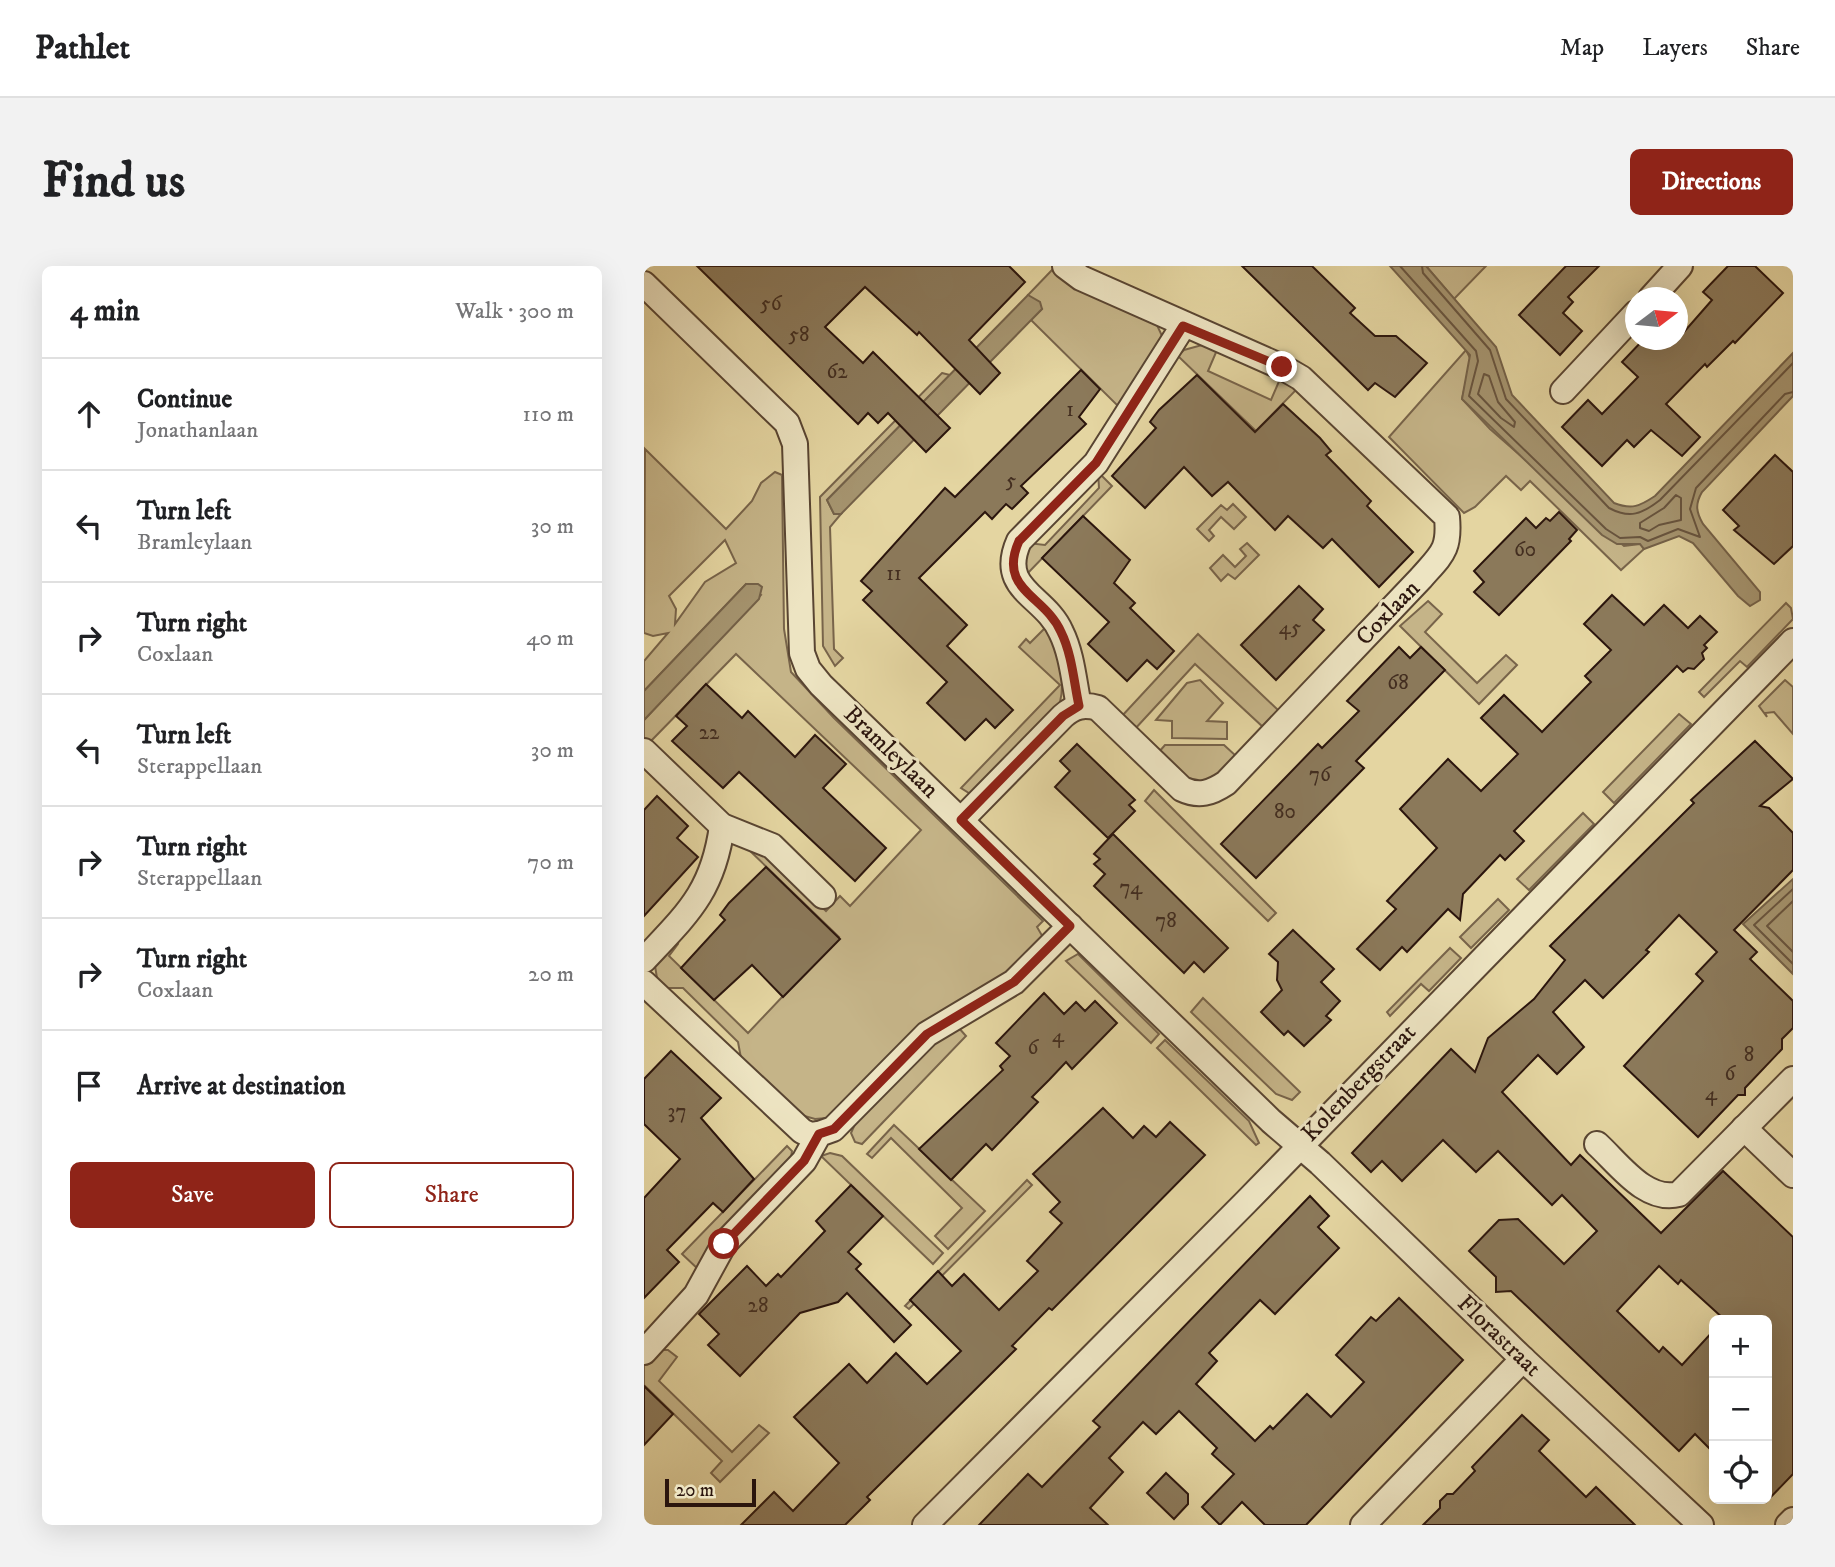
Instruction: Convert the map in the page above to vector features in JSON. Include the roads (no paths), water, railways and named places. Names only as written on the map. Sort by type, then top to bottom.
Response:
[{"type":"street","name":"Coxlaan","points":[[1065,266],[1081,278],[1183,326],[1282,367],[1301,378],[1447,517],[1449,540],[1446,550],[1421,578],[1226,783],[1214,791],[1193,794],[1182,789],[1098,708],[1079,706]]},
{"type":"street","points":[[1661,287],[1680,266]]},
{"type":"street","name":"Bramleylaan","points":[[644,284],[786,423],[795,444],[802,653],[808,669],[1297,1146]]},
{"type":"street","points":[[1563,391],[1625,325]]},
{"type":"street","points":[[961,820],[1063,716],[1079,706],[1062,632],[1052,617],[1019,585],[1013,571],[1013,554],[1019,541],[1096,463],[1183,326]]},
{"type":"street","name":"Kolenbergstraat","points":[[925,1525],[1246,1202],[1297,1146],[1793,641]]},
{"type":"street","points":[[644,751],[722,826],[772,846],[822,896]]},
{"type":"street","points":[[644,960],[697,903],[719,850],[722,826]]},
{"type":"street","points":[[644,983],[802,1131],[810,1135],[819,1134],[834,1129],[927,1034],[1014,982],[1070,926]]},
{"type":"street","points":[[1597,1144],[1652,1194],[1666,1197],[1679,1194],[1793,1079]]},
{"type":"street","points":[[1744,1128],[1793,1175]]},
{"type":"street","points":[[644,1352],[696,1295],[724,1244],[804,1161],[819,1134]]},
{"type":"street","name":"Florastraat","points":[[1297,1146],[1320,1163],[1700,1525]]},
{"type":"street","points":[[1363,1525],[1523,1359]]},
{"type":"street","points":[[1788,1525],[1793,1520]]},
{"type":"water","points":[[1390,266],[1426,266],[1496,347],[1512,395],[1614,503],[1620,505],[1636,506],[1655,496],[1793,353],[1793,396],[1702,492],[1697,504],[1703,524],[1760,592],[1760,600],[1750,606],[1738,596],[1693,543],[1679,536],[1644,549],[1640,544],[1617,544],[1602,535],[1462,399],[1470,355]]},
{"type":"water","points":[[1028,295],[1040,302],[1042,309],[841,514],[834,514],[827,500]]},
{"type":"water","points":[[746,584],[758,584],[762,587],[759,599],[644,720],[644,691]]},
{"type":"water","points":[[1793,879],[1793,974],[1743,924]]}]
